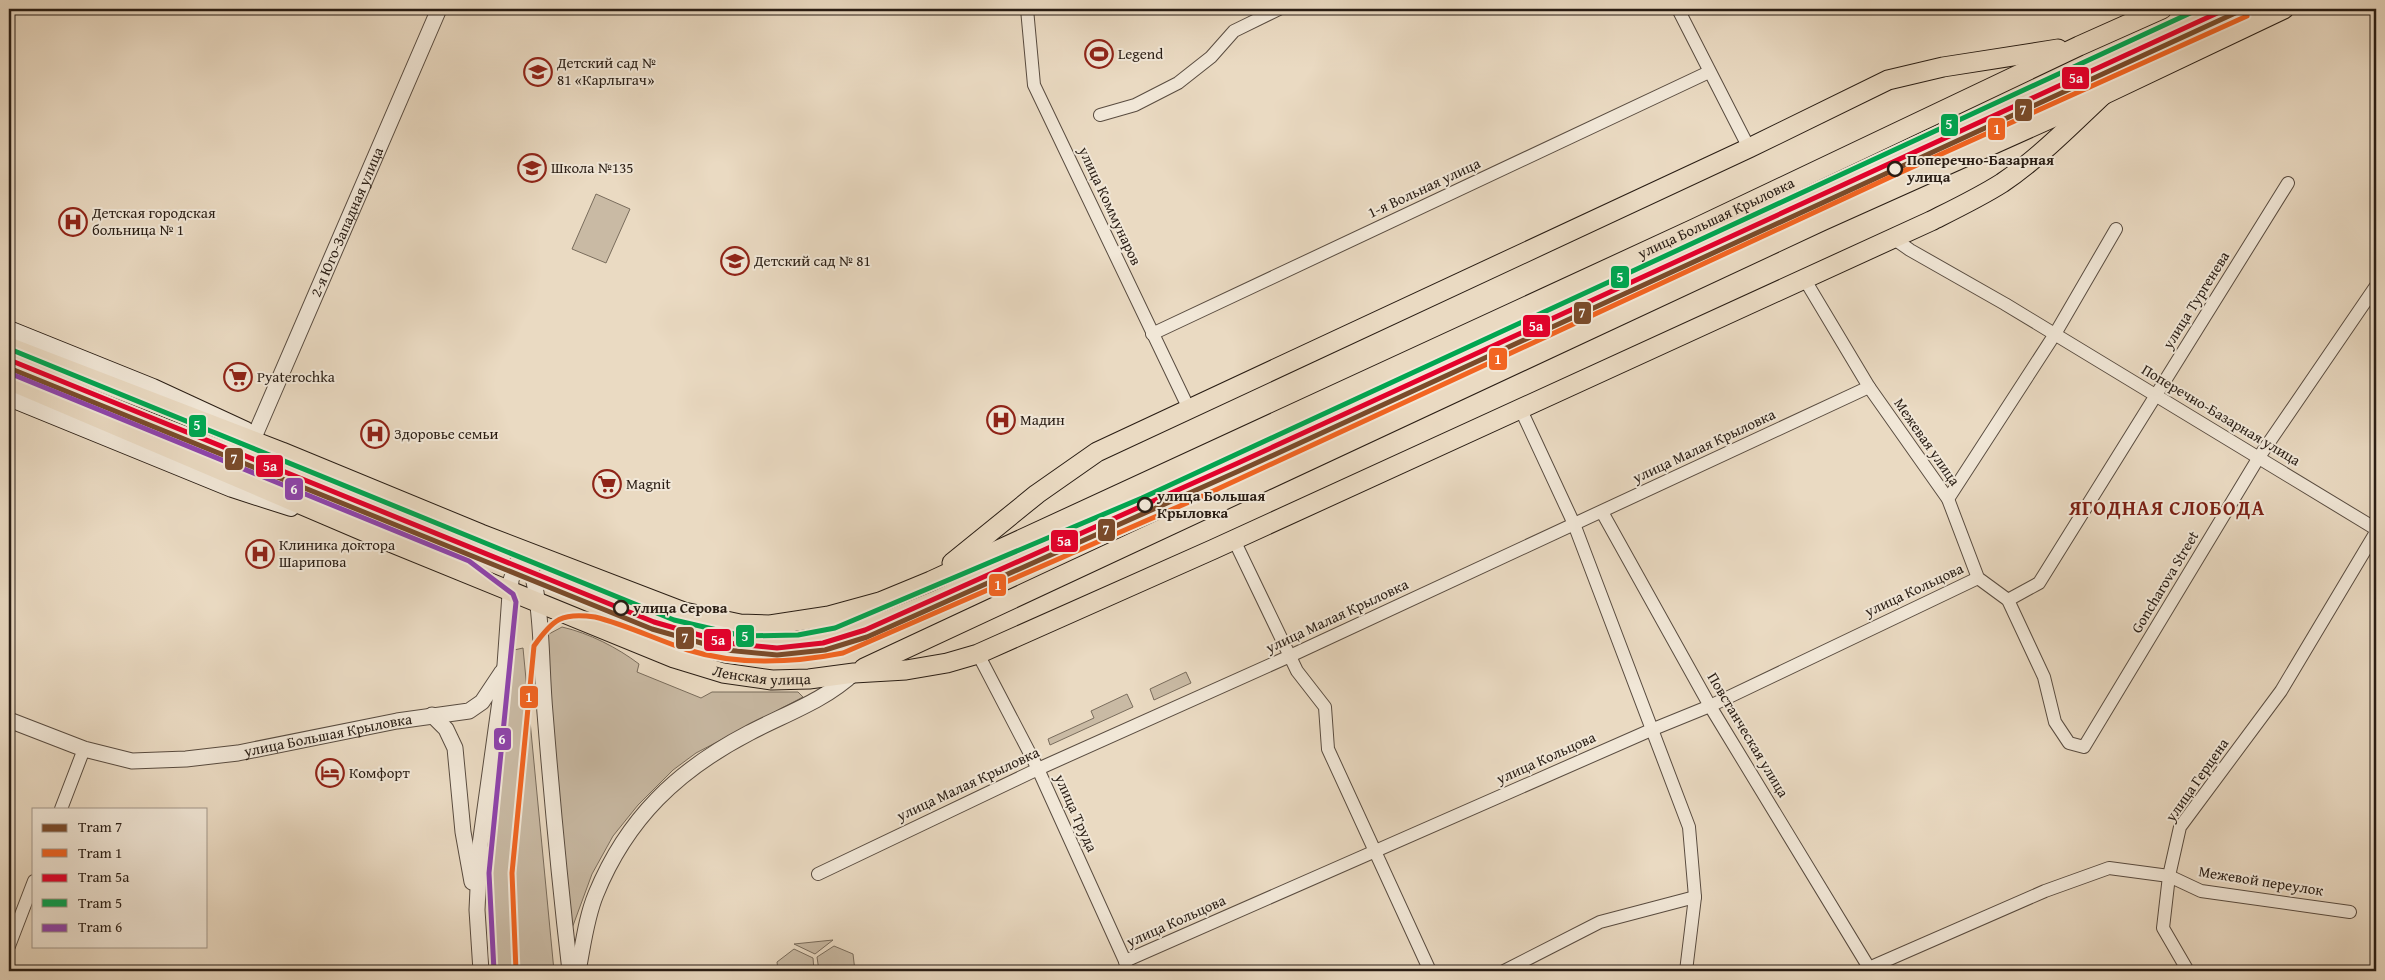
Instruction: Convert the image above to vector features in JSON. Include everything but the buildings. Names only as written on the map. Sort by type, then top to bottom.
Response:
[{"type":"main road","name":"улица Большая Крыловка","points":[[526,552],[684,612],[740,624],[770,626],[829,616],[880,602],[1705,224],[2079,46],[2162,9]]},
{"type":"main road","points":[[854,673],[1814,225],[2102,95],[2284,9]]},
{"type":"main road","points":[[931,580],[1036,494],[1083,460],[1749,148],[1888,80],[1943,68],[2079,46]]},
{"type":"main road","points":[[854,673],[906,670],[947,663],[978,654],[1234,540],[1805,280],[1964,204],[2002,183],[2061,135],[2102,95]]},
{"type":"main road","points":[[9,329],[153,387],[255,435],[282,452]]},
{"type":"main road","points":[[9,347],[282,452],[526,552]]},
{"type":"main road","name":"Ленская улица","points":[[9,380],[368,533],[674,658],[723,673],[772,680],[809,679],[854,673]]},
{"type":"main road","points":[[9,398],[232,489],[368,533]]},
{"type":"street","name":"2-я Юго-Западная улица","points":[[255,435],[439,9]]},
{"type":"street","name":"улица Коммунаров","points":[[1027,9],[1034,85],[1189,409]]},
{"type":"street","points":[[1100,115],[1135,104],[1178,83],[1211,57],[1234,31],[1279,9]]},
{"type":"street","points":[[1678,9],[1708,72],[1749,148]]},
{"type":"street","name":"1-я Вольная улица","points":[[1152,334],[1708,72]]},
{"type":"street","name":"улица Тургенева","points":[[2008,600],[2039,582],[2288,183]]},
{"type":"street","points":[[1948,498],[2055,334],[2116,229]]},
{"type":"street","name":"Поперечно-Базарная улица","points":[[1893,238],[1910,250],[2156,395],[2376,530]]},
{"type":"street","name":"Межевая улица","points":[[1805,280],[1869,387],[1948,498],[1978,578]]},
{"type":"street","name":"Goncharova Street","points":[[2008,600],[2044,677],[2055,722],[2068,743],[2084,747],[2259,458],[2376,286]]},
{"type":"street","name":"улица Малая Крыловка","points":[[818,874],[1038,769],[1290,656],[1869,387]]},
{"type":"street","points":[[1521,410],[1574,524],[1689,827],[1695,897],[1686,971]]},
{"type":"street","name":"Повстанческая улица","points":[[1602,512],[1710,706],[1867,970]]},
{"type":"street","name":"улица Герцена","points":[[2169,876],[2180,827],[2281,691],[2376,530]]},
{"type":"street","points":[[1234,540],[1296,671],[1325,707],[1328,749],[1430,971]]},
{"type":"street","points":[[476,910],[480,845],[504,671],[509,591],[512,573],[517,562],[526,552]]},
{"type":"street","points":[[526,552],[536,583],[539,603],[552,808],[570,971]]},
{"type":"street","points":[[1978,578],[2008,600]]},
{"type":"street","name":"улица Кольцова","points":[[1126,966],[1374,851],[1710,706],[1978,578]]},
{"type":"street","name":"улица Труда","points":[[978,654],[1038,769],[1126,966]]},
{"type":"street","name":"улица Большая Крыловка","points":[[9,720],[84,749],[132,761],[186,759],[238,753],[432,715],[469,711],[482,702],[504,671]]},
{"type":"street","points":[[578,971],[596,894],[617,850],[645,812],[691,768],[750,732],[830,693],[854,673]]},
{"type":"street","points":[[432,715],[446,729],[455,748],[463,832],[476,910],[481,971]]},
{"type":"street","points":[[61,808],[84,749]]},
{"type":"street","points":[[1867,970],[2045,891],[2109,868],[2169,876],[2163,928],[2188,971]]},
{"type":"street","name":"Межевой переулок","points":[[2169,876],[2200,891],[2350,912]]},
{"type":"street","points":[[9,946],[32,886]]},
{"type":"street","points":[[1504,971],[1600,922],[1695,897]]},
{"type":"shaded area","points":[[596,194],[630,209],[606,263],[572,249]]},
{"type":"shaded area","points":[[562,627],[593,637],[622,652],[639,664],[637,672],[701,698],[712,692],[798,692],[803,697],[696,753],[673,770],[638,805],[613,836],[592,874],[571,931],[555,773],[547,635]]},
{"type":"shaded area","points":[[523,648],[554,971],[492,971],[487,879],[488,849],[510,658],[514,650]]},
{"type":"shaded area","points":[[1186,672],[1191,683],[1154,700],[1150,689]]},
{"type":"shaded area","points":[[1127,694],[1133,707],[1050,745],[1048,739],[1094,718],[1091,711]]},
{"type":"shaded area","points":[[833,940],[815,954],[794,944]]},
{"type":"shaded area","points":[[834,946],[853,954],[855,971],[819,971],[817,957]]},
{"type":"shaded area","points":[[794,949],[813,958],[814,971],[778,971],[777,962]]},
{"type":"tram line","name":"5","points":[[12,350],[674,620],[743,636],[798,635],[835,628],[1142,498],[2199,9]]},
{"type":"tram line","name":"5а","points":[[12,361],[654,622],[727,643],[777,648],[823,643],[865,630],[1238,463],[2226,9]]},
{"type":"tram line","name":"7","points":[[9,368],[652,629],[726,650],[777,655],[825,650],[867,637],[1241,470],[2244,9]]},
{"type":"tram line","name":"1","points":[[516,971],[512,873],[534,646],[547,629],[559,620],[574,616],[595,617],[688,650],[727,659],[785,661],[843,653],[1196,499],[1897,174],[2247,16]]},
{"type":"tram line","name":"6","points":[[9,373],[469,561],[513,594],[516,602],[489,873],[494,971]]},
{"type":"place","name":"Legend","points":[[1099,54]]},
{"type":"place","name":"Детский сад № 81 «Карлыгач»","points":[[538,72]]},
{"type":"place","name":"Школа №135","points":[[532,168]]},
{"type":"place","name":"Поперечно-Базарная улица","points":[[1895,169]]},
{"type":"place","name":"Детская городская больница № 1","points":[[73,222]]},
{"type":"place","name":"Детский сад № 81","points":[[735,261]]},
{"type":"place","name":"Pyaterochka","points":[[238,377]]},
{"type":"place","name":"Мадин","points":[[1001,420]]},
{"type":"place","name":"Здоровье семьи","points":[[375,434]]},
{"type":"place","name":"Magnit","points":[[607,484]]},
{"type":"place","name":"улица Большая Крыловка","points":[[1145,505]]},
{"type":"place","name":"Клиника доктора Шарипова","points":[[260,554]]},
{"type":"place","name":"улица Серова","points":[[621,608]]},
{"type":"place","name":"Комфорт","points":[[330,773]]},
{"type":"district","name":"ЯГОДНАЯ СЛОБОДА","points":[[2167,508]]}]
